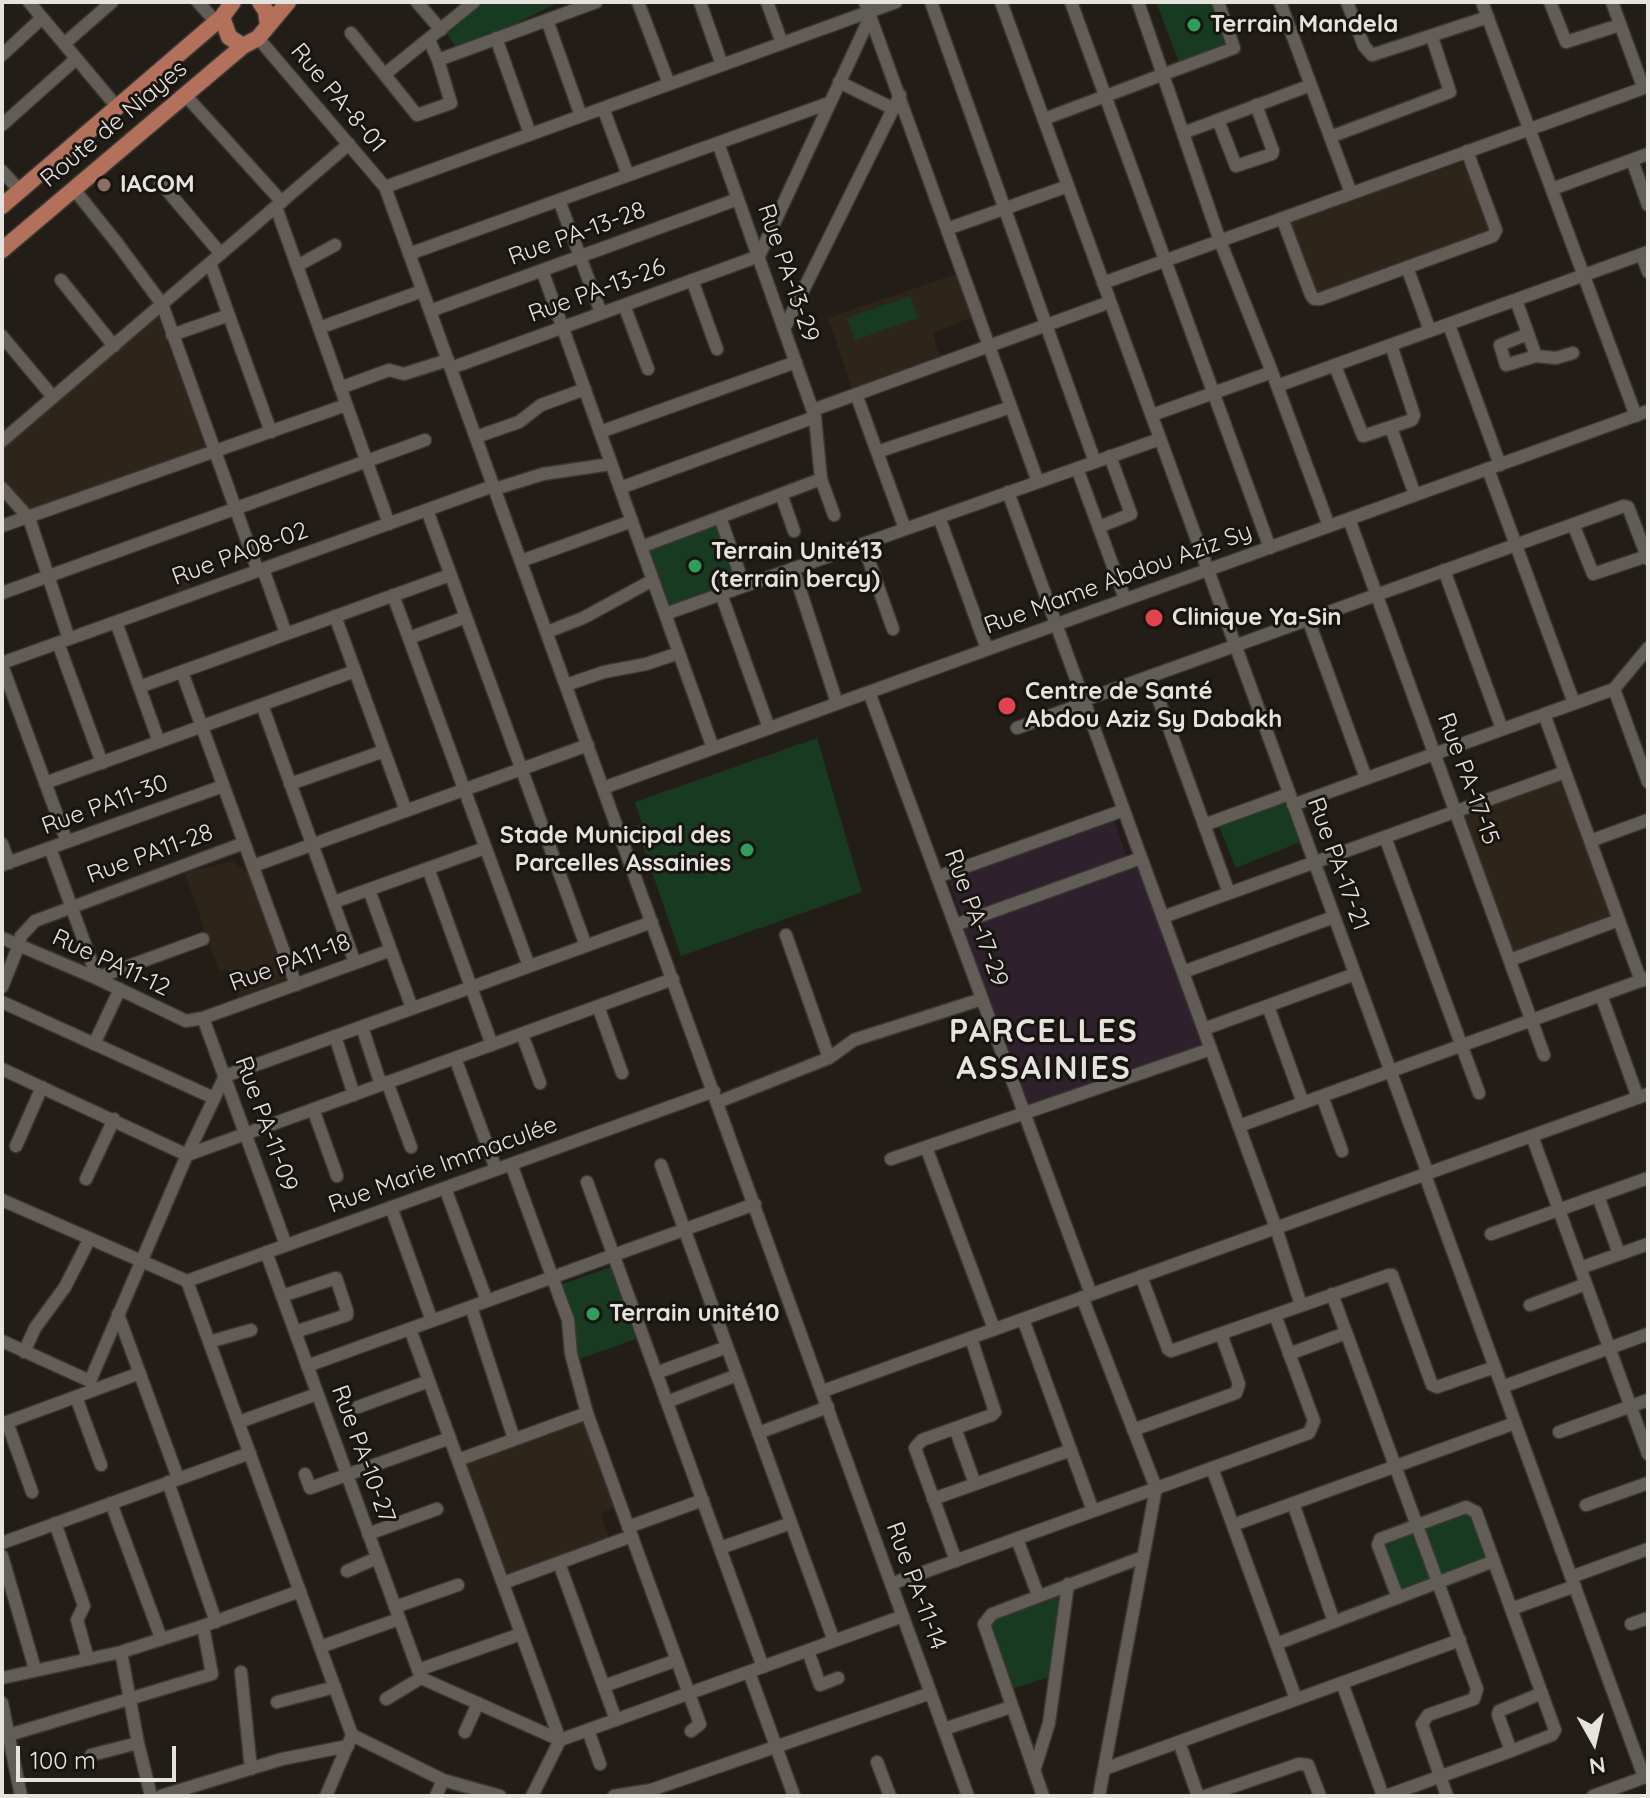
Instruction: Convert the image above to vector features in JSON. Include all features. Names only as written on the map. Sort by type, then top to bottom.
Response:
[{"type":"main road","points":[[2,206],[218,19],[233,2]]},
{"type":"main road","points":[[218,19],[229,37],[256,37],[266,11],[260,2]]},
{"type":"main road","name":"Route de Niayes","points":[[2,250],[256,37],[288,2]]},
{"type":"street","points":[[64,44],[111,2]]},
{"type":"street","points":[[198,2],[218,19]]},
{"type":"street","points":[[417,2],[441,30]]},
{"type":"street","points":[[385,74],[474,2]]},
{"type":"street","points":[[438,60],[547,20],[570,6],[596,2]]},
{"type":"street","points":[[638,2],[669,84]]},
{"type":"street","points":[[700,2],[722,65]]},
{"type":"street","points":[[767,2],[782,43]]},
{"type":"street","points":[[385,187],[896,2]]},
{"type":"street","points":[[931,2],[1095,462]]},
{"type":"street","name":"Rue PA-17-21","points":[[1001,2],[1646,1777]]},
{"type":"street","points":[[1071,2],[1270,548]]},
{"type":"street","points":[[1138,2],[1220,241],[1329,526]]},
{"type":"street","points":[[1044,119],[1235,47],[1218,2]]},
{"type":"street","points":[[1280,2],[1351,193]]},
{"type":"street","points":[[1347,2],[1364,46],[1372,55],[1488,17]]},
{"type":"street","points":[[1482,2],[1584,276],[1642,414]]},
{"type":"street","points":[[1550,2],[1566,42],[1620,25]]},
{"type":"street","points":[[1103,283],[1642,87],[1612,2]]},
{"type":"street","points":[[32,3],[117,107]]},
{"type":"street","points":[[759,256],[839,82],[868,10]]},
{"type":"street","points":[[868,10],[1038,482]]},
{"type":"street","points":[[2,55],[42,18]]},
{"type":"street","points":[[547,20],[581,116]]},
{"type":"street","points":[[351,33],[415,114],[420,115],[451,103],[429,40]]},
{"type":"street","name":"Rue PA-8-01","points":[[256,37],[385,187]]},
{"type":"street","points":[[1330,137],[1450,92],[1432,37]]},
{"type":"street","points":[[496,38],[530,134]]},
{"type":"street","points":[[2,125],[76,59]]},
{"type":"street","points":[[839,82],[894,109]]},
{"type":"street","points":[[1183,133],[1311,85]]},
{"type":"street","points":[[784,329],[900,95]]},
{"type":"street","points":[[186,96],[279,204],[297,266],[389,524]]},
{"type":"street","points":[[409,254],[829,103]]},
{"type":"street","points":[[1218,120],[1236,166],[1272,154],[1256,105]]},
{"type":"street","points":[[603,108],[628,175]]},
{"type":"street","name":"Rue PA-13-29","points":[[718,143],[814,413],[821,479],[834,515]]},
{"type":"street","points":[[2,441],[349,144]]},
{"type":"street","points":[[1282,218],[1314,299],[1320,299],[1495,233],[1467,151]]},
{"type":"street","points":[[1552,189],[1648,154]]},
{"type":"street","points":[[1632,160],[1648,205]]},
{"type":"street","points":[[2,171],[20,191]]},
{"type":"street","points":[[160,182],[221,254]]},
{"type":"street","points":[[947,229],[1068,186]]},
{"type":"street","name":"Rue PA-11-14","points":[[385,187],[968,1796]]},
{"type":"street","points":[[73,188],[162,304],[236,509],[286,634]]},
{"type":"street","name":"Rue PA-13-28","points":[[430,311],[738,199]]},
{"type":"street","points":[[559,200],[601,313]]},
{"type":"street","points":[[297,266],[335,245]]},
{"type":"street","points":[[1277,386],[1645,254],[1648,272]]},
{"type":"street","name":"Rue PA-13-26","points":[[340,388],[389,370],[404,374],[449,364],[759,256]]},
{"type":"street","points":[[210,263],[271,432]]},
{"type":"street","points":[[1407,267],[1430,331]]},
{"type":"street","points":[[542,270],[713,748]]},
{"type":"street","points":[[61,280],[114,346]]},
{"type":"street","points":[[692,280],[717,349]]},
{"type":"street","points":[[319,328],[422,291]]},
{"type":"street","points":[[1516,300],[1536,356]]},
{"type":"street","points":[[620,488],[856,394],[1110,302]]},
{"type":"street","points":[[624,305],[648,369]]},
{"type":"street","points":[[172,335],[229,315]]},
{"type":"street","points":[[1449,325],[1516,544],[1574,703]]},
{"type":"street","points":[[1528,334],[1500,345],[1506,365],[1536,356],[1556,358],[1573,353]]},
{"type":"street","points":[[2,336],[53,397]]},
{"type":"street","points":[[1335,366],[1361,434],[1367,436],[1391,428],[1412,420],[1414,415],[1391,345]]},
{"type":"street","points":[[600,432],[796,362]]},
{"type":"street","points":[[1152,415],[1272,372]]},
{"type":"street","points":[[476,437],[519,422],[541,405],[585,389]]},
{"type":"street","points":[[856,394],[905,529]]},
{"type":"street","points":[[2,526],[346,405]]},
{"type":"street","points":[[877,452],[1011,407]]},
{"type":"street","name":"Rue Mame Abdou Aziz Sy","points":[[603,788],[1642,414]]},
{"type":"street","points":[[1391,428],[1415,495]]},
{"type":"street","points":[[665,614],[1160,439]]},
{"type":"street","points":[[2,593],[425,440]]},
{"type":"street","points":[[1099,527],[1131,514],[1110,456]]},
{"type":"street","name":"Rue PA08-02","points":[[2,664],[494,487],[543,474],[611,464]]},
{"type":"street","points":[[1077,468],[1125,599]]},
{"type":"street","points":[[641,547],[821,479]]},
{"type":"street","points":[[2,488],[29,518],[49,576],[64,641],[102,763]]},
{"type":"street","points":[[1008,492],[1276,1228],[1301,1305]]},
{"type":"street","points":[[781,494],[794,531]]},
{"type":"street","points":[[1017,728],[1235,645],[1516,544],[1573,524],[1627,506],[1648,557],[1593,574],[1573,524]]},
{"type":"street","points":[[427,510],[586,946]]},
{"type":"street","points":[[720,517],[744,586]]},
{"type":"street","points":[[939,517],[987,649]]},
{"type":"street","name":"Rue PA-17-15","points":[[1349,519],[1544,1055]]},
{"type":"street","points":[[521,561],[632,521]]},
{"type":"street","points":[[863,544],[893,629]]},
{"type":"street","points":[[793,568],[837,703]]},
{"type":"street","points":[[1444,570],[1502,729]]},
{"type":"street","points":[[139,687],[450,575]]},
{"type":"street","points":[[547,632],[583,618],[653,580]]},
{"type":"street","points":[[721,594],[769,728]]},
{"type":"street","points":[[393,595],[529,966]]},
{"type":"street","points":[[335,616],[406,811]]},
{"type":"street","points":[[409,638],[466,617]]},
{"type":"street","points":[[1308,619],[1366,778]]},
{"type":"street","points":[[116,622],[159,742]]},
{"type":"street","points":[[1204,825],[1366,778],[1614,689],[1648,648]]},
{"type":"street","points":[[566,685],[679,653]]},
{"type":"street","points":[[2,664],[67,842]]},
{"type":"street","points":[[45,783],[355,671]]},
{"type":"street","points":[[182,672],[296,985]]},
{"type":"street","points":[[1150,676],[1229,893]]},
{"type":"street","points":[[1614,689],[1648,782]]},
{"type":"street","name":"Rue PA-17-29","points":[[869,692],[1024,1113],[1133,1430],[1156,1488]]},
{"type":"street","points":[[262,705],[355,963]]},
{"type":"street","points":[[1239,1126],[1645,979],[1619,920],[1544,714]]},
{"type":"street","points":[[253,866],[588,745]]},
{"type":"street","points":[[290,784],[384,751]]},
{"type":"street","points":[[1163,917],[1565,772]]},
{"type":"street","name":"Rue PA11-30","points":[[6,864],[223,786]]},
{"type":"street","points":[[937,877],[1124,810]]},
{"type":"street","points":[[1590,841],[1648,820]]},
{"type":"street","points":[[1385,837],[1479,1093]]},
{"type":"street","name":"Rue PA11-28","points":[[2,987],[21,936],[35,921],[71,905],[244,843]]},
{"type":"street","points":[[2,844],[6,864]]},
{"type":"street","points":[[50,848],[97,978],[203,939]]},
{"type":"street","points":[[334,902],[485,848]]},
{"type":"street","points":[[955,925],[1141,858]]},
{"type":"street","points":[[428,868],[492,1045]]},
{"type":"street","points":[[369,890],[412,1008]]},
{"type":"street","points":[[1183,972],[1334,917]]},
{"type":"street","points":[[1510,960],[1619,920]]},
{"type":"street","points":[[92,1386],[118,1314],[225,1076],[652,922]]},
{"type":"street","points":[[786,935],[829,1058]]},
{"type":"street","name":"Rue PA11-12","points":[[2,938],[97,978],[186,1021],[203,1018]]},
{"type":"street","name":"Rue PA11-18","points":[[203,1018],[391,950]]},
{"type":"street","points":[[1204,1029],[1355,974]]},
{"type":"street","points":[[2,1069],[187,1155],[673,979]]},
{"type":"street","points":[[94,1044],[120,989]]},
{"type":"street","points":[[823,1391],[1643,1096],[1601,995]]},
{"type":"street","name":"Rue Marie Immaculée","points":[[187,1281],[496,1169],[829,1058],[854,1040],[982,999]]},
{"type":"street","points":[[2,1002],[214,1098]]},
{"type":"street","points":[[598,1006],[622,1073]]},
{"type":"street","points":[[1268,1006],[1303,1103]]},
{"type":"street","name":"Rue PA-11-09","points":[[203,1018],[286,1245]]},
{"type":"street","points":[[362,1027],[411,1147]]},
{"type":"street","points":[[522,1034],[540,1083]]},
{"type":"street","points":[[335,1036],[354,1095]]},
{"type":"street","points":[[891,1159],[1211,1049]]},
{"type":"street","points":[[455,1058],[496,1169]]},
{"type":"street","points":[[16,1146],[42,1087]]},
{"type":"street","points":[[1322,1096],[1342,1151]]},
{"type":"street","points":[[313,1109],[337,1176]]},
{"type":"street","points":[[86,1179],[114,1119]]},
{"type":"street","points":[[1532,1136],[1648,1454]]},
{"type":"street","points":[[926,1147],[994,1329]]},
{"type":"street","points":[[511,1164],[568,1320],[574,1372],[587,1413],[700,1724],[691,1731]]},
{"type":"street","points":[[661,1165],[834,1641]]},
{"type":"street","points":[[1491,1234],[1648,1178]]},
{"type":"street","points":[[587,1182],[763,1667]]},
{"type":"street","points":[[445,1188],[487,1301]]},
{"type":"street","points":[[1598,1196],[1619,1254]]},
{"type":"street","points":[[2,1200],[187,1281],[335,1687],[350,1741],[326,1796]]},
{"type":"street","points":[[307,1366],[755,1204]]},
{"type":"street","points":[[391,1207],[432,1321]]},
{"type":"street","points":[[24,1352],[35,1328],[65,1287],[89,1240]]},
{"type":"street","points":[[1580,1268],[1648,1244]]},
{"type":"street","name":"Rue PA-10-27","points":[[266,1252],[420,1674]]},
{"type":"street","points":[[1141,1276],[1168,1349],[1174,1351],[1392,1275],[1434,1387],[1495,1367]]},
{"type":"street","points":[[282,1296],[334,1277],[340,1289],[347,1315],[295,1332]]},
{"type":"street","points":[[1530,1305],[1586,1284]]},
{"type":"street","points":[[1332,1294],[1460,1640],[1477,1695],[1474,1699],[1428,1715],[1422,1724],[1447,1796]]},
{"type":"street","points":[[471,1307],[514,1439]]},
{"type":"street","points":[[118,1314],[140,1373],[216,1622]]},
{"type":"street","points":[[891,1584],[1309,1433],[1314,1421],[1275,1315]]},
{"type":"street","points":[[1023,1319],[1093,1511]]},
{"type":"street","points":[[410,1329],[560,1740]]},
{"type":"street","points":[[209,1342],[251,1330]]},
{"type":"street","points":[[1289,1354],[1346,1333]]},
{"type":"street","points":[[1133,1430],[1236,1393],[1239,1384],[1221,1334]]},
{"type":"street","points":[[1502,1387],[1648,1334]]},
{"type":"street","points":[[956,1561],[915,1448],[922,1440],[995,1412],[971,1338]]},
{"type":"street","points":[[2,1341],[92,1386]]},
{"type":"street","points":[[656,1373],[727,1347]]},
{"type":"street","points":[[32,1492],[5,1423],[76,1397],[92,1386],[140,1373]]},
{"type":"street","points":[[667,1402],[737,1375]]},
{"type":"street","points":[[358,1407],[429,1381]]},
{"type":"street","points":[[239,1422],[317,1394]]},
{"type":"street","points":[[76,1397],[101,1465]]},
{"type":"street","points":[[1559,1432],[1648,1400]]},
{"type":"street","points":[[758,1433],[828,1407]]},
{"type":"street","points":[[458,1460],[587,1413]]},
{"type":"street","points":[[1233,1525],[1515,1423]]},
{"type":"street","points":[[955,1428],[975,1484]]},
{"type":"street","points":[[305,1474],[310,1488],[450,1438]]},
{"type":"street","points":[[933,1499],[1071,1450]]},
{"type":"street","points":[[2,1543],[250,1453]]},
{"type":"street","points":[[1212,1468],[1296,1699]]},
{"type":"street","points":[[1586,1505],[1648,1483]]},
{"type":"street","points":[[1099,1796],[1156,1488]]},
{"type":"street","points":[[503,1583],[559,1563],[703,1500]]},
{"type":"street","points":[[111,1503],[161,1638]]},
{"type":"street","points":[[1293,1503],[1334,1622]]},
{"type":"street","points":[[1342,1683],[1384,1796],[1511,1751],[1554,1732],[1494,1561],[1472,1508],[1466,1507],[1378,1542],[1398,1598]]},
{"type":"street","points":[[368,1534],[437,1509]]},
{"type":"street","points":[[55,1523],[84,1606],[77,1620],[88,1659]]},
{"type":"street","points":[[720,1548],[791,1523]]},
{"type":"street","points":[[1017,1539],[1038,1595]]},
{"type":"street","points":[[1511,1609],[1648,1549]]},
{"type":"street","points":[[2,1556],[35,1669]]},
{"type":"street","points":[[1043,1796],[984,1624],[992,1614],[1143,1557]]},
{"type":"street","points":[[347,1571],[377,1558]]},
{"type":"street","points":[[1276,1644],[1494,1561]]},
{"type":"street","points":[[559,1563],[616,1720]]},
{"type":"street","points":[[1034,1771],[1049,1723],[1068,1584]]},
{"type":"street","points":[[320,1647],[458,1585]]},
{"type":"street","points":[[2,1678],[121,1652],[300,1591]]},
{"type":"street","points":[[532,1796],[560,1740],[903,1616]]},
{"type":"street","points":[[1631,1624],[1648,1618]]},
{"type":"street","points":[[5,1736],[212,1674],[203,1626]]},
{"type":"street","points":[[386,1699],[420,1674],[521,1634]]},
{"type":"street","points":[[1104,1769],[1460,1640]]},
{"type":"street","points":[[808,1651],[820,1685],[838,1678]]},
{"type":"street","points":[[121,1652],[151,1796]]},
{"type":"street","points":[[604,1686],[677,1660]]},
{"type":"street","points":[[241,1672],[251,1769]]},
{"type":"street","points":[[749,1672],[794,1796]]},
{"type":"street","points":[[420,1674],[560,1740]]},
{"type":"street","points":[[277,1702],[335,1687]]},
{"type":"street","points":[[614,1796],[651,1790],[931,1693]]},
{"type":"street","points":[[1511,1751],[1499,1711],[1542,1693]]},
{"type":"street","points":[[2,1703],[5,1736],[21,1796]]},
{"type":"street","points":[[465,1732],[478,1703]]},
{"type":"street","points":[[944,1729],[1011,1707]]},
{"type":"street","points":[[588,1730],[600,1764]]},
{"type":"street","points":[[161,1796],[204,1790],[251,1769],[350,1741],[443,1780],[500,1796]]},
{"type":"street","points":[[1179,1742],[1198,1796]]},
{"type":"street","points":[[91,1755],[138,1743]]},
{"type":"street","points":[[877,1762],[890,1796]]},
{"type":"street","points":[[1205,1796],[1304,1764],[1308,1765],[1320,1796]]},
{"type":"street","points":[[1593,1796],[1646,1777]]},
{"type":"street","points":[[436,1796],[443,1780]]},
{"type":"street","points":[[1246,1781],[1251,1796]]},
{"type":"shaded area","points":[[1466,161],[1492,232],[1317,294],[1289,222]]},
{"type":"shaded area","points":[[959,273],[974,316],[933,333],[939,356],[852,388],[828,318]]},
{"type":"shaded area","points":[[157,314],[207,450],[30,511],[2,483],[2,449]]},
{"type":"shaded area","points":[[184,565],[191,588],[177,593],[170,570]]},
{"type":"shaded area","points":[[1563,779],[1611,917],[1513,954],[1463,814]]},
{"type":"shaded area","points":[[1114,820],[1127,858],[962,917],[948,879]]},
{"type":"shaded area","points":[[232,861],[250,873],[289,978],[238,997],[227,969],[219,971],[185,873]]},
{"type":"shaded area","points":[[1139,865],[1203,1046],[1025,1109],[959,927]]},
{"type":"shaded area","points":[[584,1419],[616,1507],[601,1513],[609,1539],[503,1577],[461,1462]]},
{"type":"green space","points":[[481,2],[559,2],[459,52],[445,31]]},
{"type":"green space","name":"Terrain Mandela","points":[[1156,2],[1214,2],[1231,49],[1181,67]]},
{"type":"green space","points":[[910,296],[918,318],[855,340],[847,318]]},
{"type":"green space","name":"Terrain Unité13 (terrain bercy)","points":[[719,522],[742,584],[671,610],[648,548]]},
{"type":"green space","name":"Stade Municipal des Parcelles Assainies","points":[[817,738],[862,892],[681,956],[636,826],[642,824],[635,802]]},
{"type":"green space","points":[[1284,801],[1300,842],[1236,868],[1219,827]]},
{"type":"green space","name":"Terrain unité10","points":[[611,1267],[636,1339],[576,1360],[549,1289]]},
{"type":"green space","points":[[1472,1509],[1490,1561],[1394,1595],[1376,1544]]},
{"type":"green space","points":[[1063,1592],[1052,1676],[1009,1690],[987,1622]]},
{"type":"place","name":"Terrain Mandela","points":[[1194,25]]},
{"type":"place","name":"IACOM","points":[[104,185]]},
{"type":"place","name":"Terrain Unité13 (terrain bercy)","points":[[695,566]]},
{"type":"place","name":"Clinique Ya-Sin","points":[[1154,618]]},
{"type":"place","name":"Centre de Santé Abdou Aziz Sy Dabakh","points":[[1007,706]]},
{"type":"place","name":"Stade Municipal des Parcelles Assainies","points":[[747,850]]},
{"type":"place","name":"Terrain unité10","points":[[593,1314]]},
{"type":"district","name":"PARCELLES ASSAINIES","points":[[1044,1050]]}]
